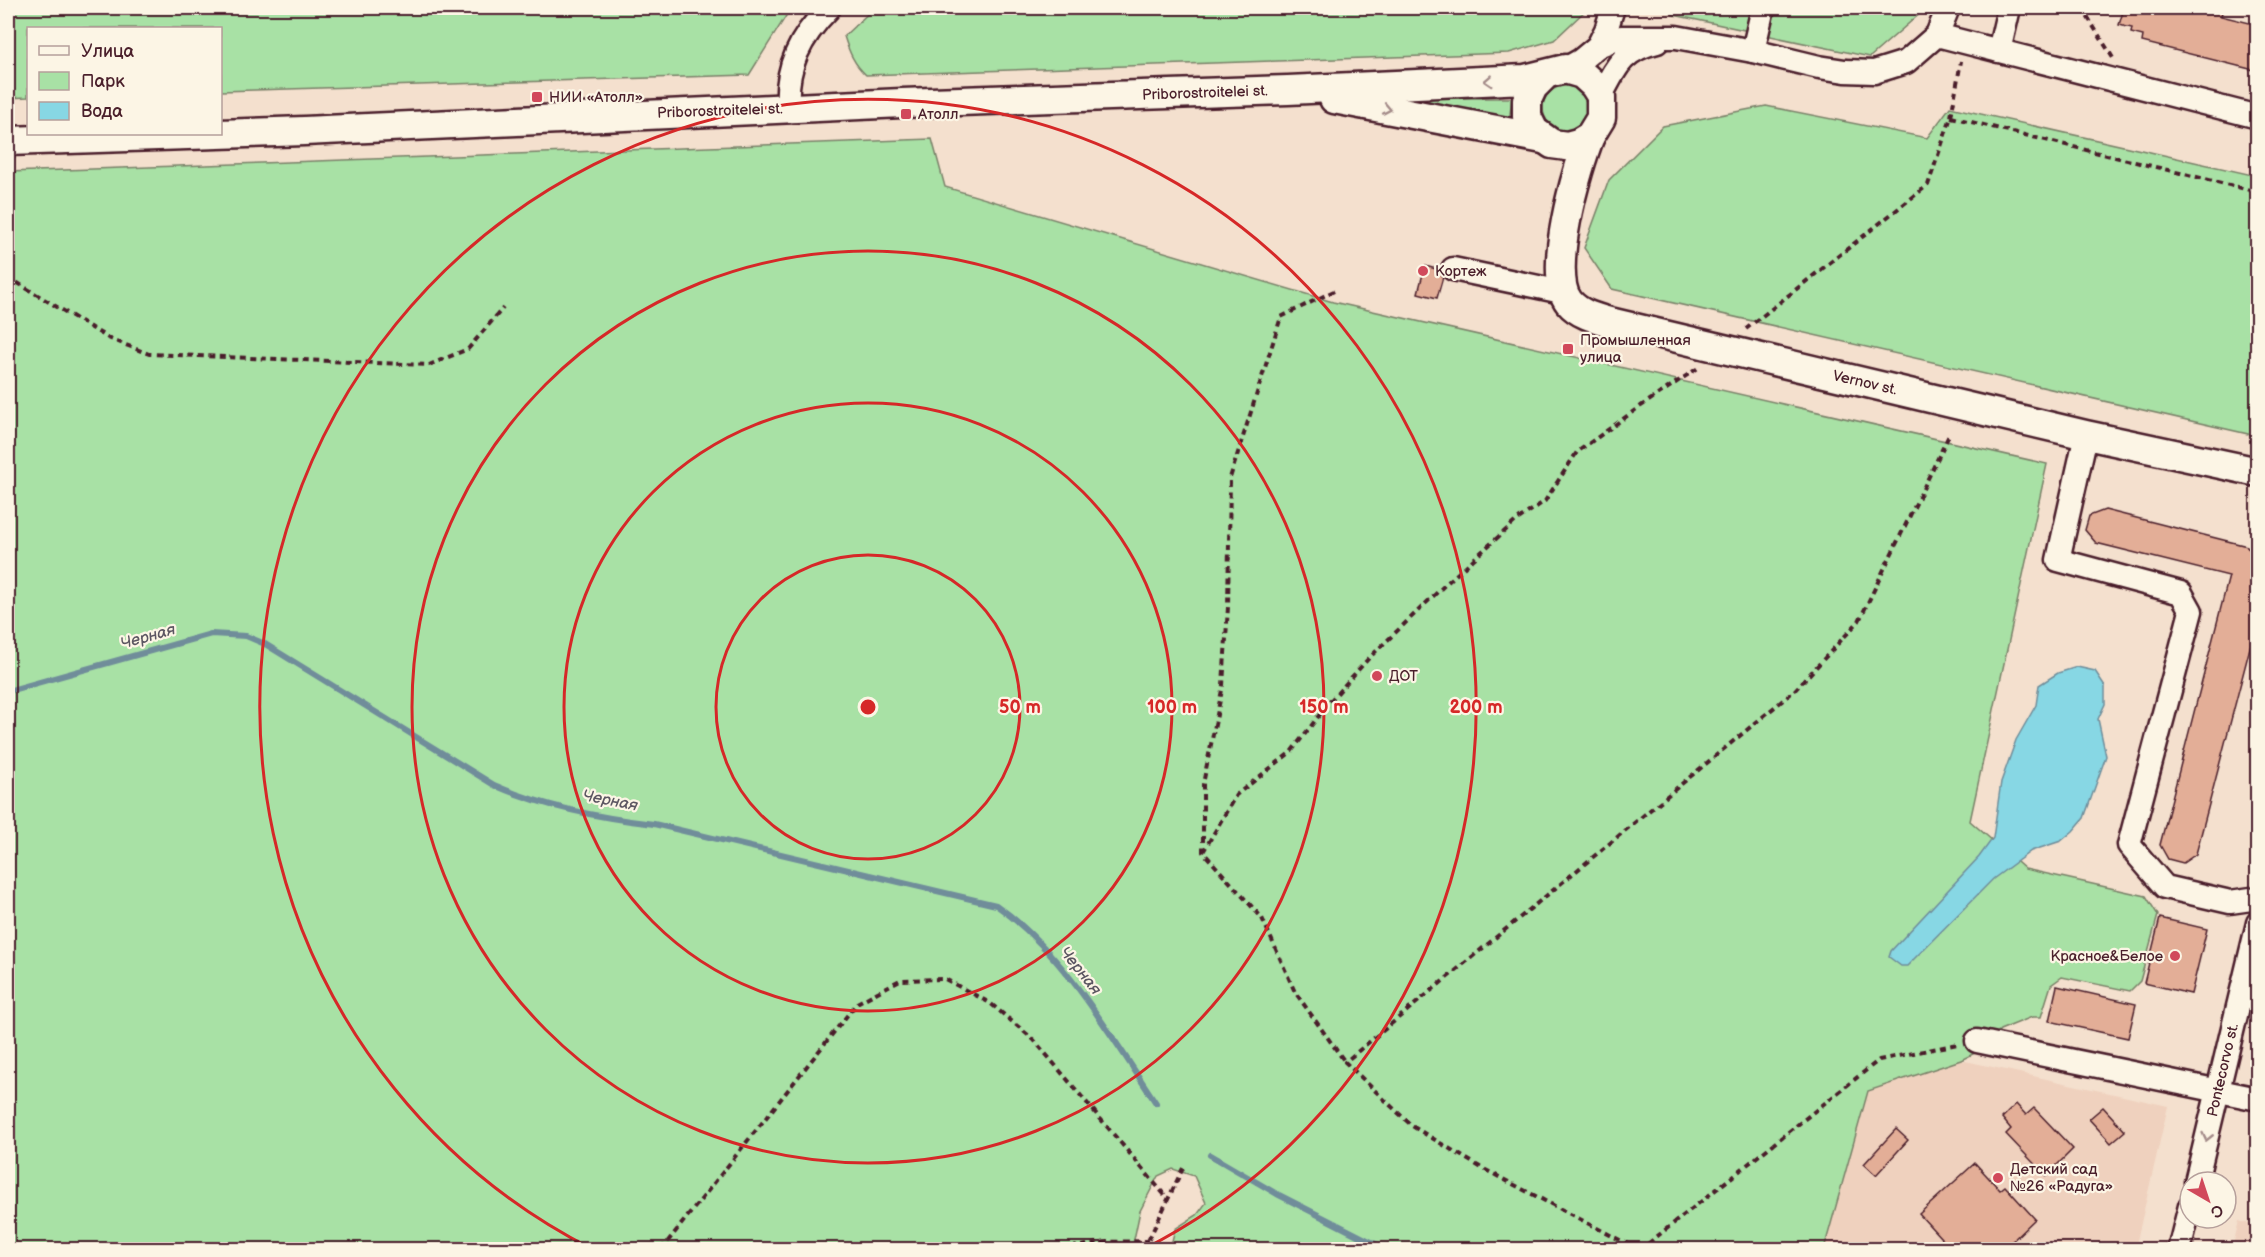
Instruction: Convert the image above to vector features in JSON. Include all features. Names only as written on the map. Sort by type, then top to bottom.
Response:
[{"type":"main road","name":"Priborostroitelei st.","points":[[222,134],[788,108],[1288,90],[1525,79],[1556,72]]},
{"type":"main road","points":[[1562,292],[1560,278],[1568,210],[1582,156],[1601,118],[1601,96],[1594,84],[1582,74],[1556,72],[1533,87],[1527,100],[1527,117],[1534,131],[1547,141],[1561,158],[1565,173],[1568,210]]},
{"type":"main road","name":"Priborostroitelei st.","points":[[1288,90],[1547,141]]},
{"type":"main road","name":"Priborostroitelei st.","points":[[8,141],[186,135]]},
{"type":"main road","points":[[1547,141],[1567,146],[1590,136]]},
{"type":"main road","name":"Vernov st.","points":[[1562,292],[1569,303],[1583,314],[1610,322],[2086,435],[2258,472]]},
{"type":"street","points":[[788,108],[787,91],[791,64],[800,46],[829,8]]},
{"type":"street","points":[[1598,46],[1613,8]]},
{"type":"street","points":[[1753,51],[1762,8]]},
{"type":"street","points":[[1556,72],[1581,60],[1598,46],[1621,37],[1676,37],[1753,51],[1828,69],[1874,72],[1906,62],[1937,35],[1948,8]]},
{"type":"street","points":[[1999,51],[2009,8]]},
{"type":"street","points":[[1937,35],[2258,117]]},
{"type":"street","points":[[1601,96],[1618,63],[1632,50],[1676,37]]},
{"type":"street","points":[[1453,268],[1562,292]]},
{"type":"street","points":[[2086,435],[2058,560],[2181,593],[2191,610],[2128,845],[2165,887],[2230,902],[2258,898]]},
{"type":"street","name":"Pontecorvo st.","points":[[2199,1170],[2258,923]]},
{"type":"street","points":[[1977,1041],[2258,1099]]},
{"type":"street","points":[[2180,1250],[2185,1230]]},
{"type":"path","points":[[2082,8],[2130,84]]},
{"type":"path","points":[[1203,852],[1236,795],[1291,752],[1331,700],[1369,658],[1449,581],[1517,520],[1545,501],[1577,452],[1641,406],[1691,374],[1928,185],[1951,117],[1963,51]]},
{"type":"path","points":[[1951,117],[2258,192]]},
{"type":"path","points":[[8,277],[108,338],[148,354],[429,365],[468,349],[503,308]]},
{"type":"path","points":[[1335,291],[1281,317],[1230,478],[1228,619],[1223,685],[1203,784],[1203,852],[1262,918],[1295,992],[1345,1062],[1412,1126],[1480,1167],[1639,1250],[1879,1060],[1977,1041]]},
{"type":"path","points":[[1345,1062],[1794,691],[1859,621],[1950,433]]},
{"type":"path","points":[[661,1250],[857,1003],[900,980],[945,979],[990,1003],[1034,1040],[1168,1198]]},
{"type":"path","points":[[1147,1250],[1148,1241],[1184,1166]]},
{"type":"path","points":[[1050,1250],[1107,1242],[1148,1241]]},
{"type":"shaded area","name":"Детский сад №26 «Радуга»","points":[[1961,1060],[2168,1106],[2135,1249],[1824,1250],[1868,1091]]},
{"type":"shaded area","points":[[2239,1221],[2257,1226],[2257,1249],[2232,1249]]},
{"type":"green space","points":[[8,8],[791,8],[749,75],[222,91],[222,27],[27,27],[27,97],[8,98]]},
{"type":"green space","points":[[874,8],[1588,8],[1554,40],[1509,53],[866,75],[852,57],[844,36]]},
{"type":"green space","points":[[1666,8],[1760,8],[1754,32],[1674,15]]},
{"type":"green space","points":[[1767,8],[1924,8],[1870,57],[1761,34]]},
{"type":"green space","points":[[1565,86],[1574,87],[1581,92],[1586,99],[1586,117],[1581,124],[1574,129],[1565,130],[1556,129],[1549,124],[1544,117],[1543,108],[1544,99],[1549,92],[1556,87]]},
{"type":"green space","points":[[1429,98],[1512,98],[1509,122],[1429,103]]},
{"type":"green space","points":[[1766,106],[1927,138],[1950,107],[2257,176],[2257,436],[1612,289],[1584,248],[1609,180],[1663,126]]},
{"type":"green space","points":[[932,139],[945,187],[1333,302],[2047,464],[1970,821],[2025,869],[2146,896],[2158,915],[2140,981],[2130,991],[2062,977],[2051,985],[2041,1017],[2032,1017],[2000,1030],[1983,1049],[1961,1060],[1868,1091],[1824,1249],[1170,1249],[1175,1229],[1197,1215],[1206,1203],[1194,1176],[1173,1169],[1158,1176],[1140,1211],[1132,1249],[8,1249],[8,172]]},
{"type":"water","points":[[2077,667],[2095,671],[2105,686],[2105,704],[2098,719],[2106,756],[2084,818],[2061,841],[2031,851],[1993,879],[1907,966],[1901,966],[1889,957],[1891,951],[1979,857],[1993,838],[2001,782],[2016,740],[2036,705],[2039,685],[2058,673]]},
{"type":"building","points":[[2124,8],[2223,8],[2221,16],[2258,25],[2258,71],[2142,42],[2143,36],[2131,33],[2132,28],[2119,25]]},
{"type":"building","points":[[1425,266],[1440,270],[1443,277],[1437,298],[1418,293]]},
{"type":"building","points":[[2105,510],[2247,546],[2258,562],[2258,617],[2196,854],[2183,863],[2168,859],[2160,845],[2229,576],[2096,543],[2085,530],[2089,516]]},
{"type":"building","name":"Красное&Белое","points":[[2160,918],[2207,929],[2191,994],[2144,983]]},
{"type":"building","points":[[2057,986],[2136,1004],[2128,1038],[2049,1021]]},
{"type":"building","points":[[2016,1104],[2026,1115],[2034,1108],[2073,1149],[2046,1176],[2006,1134],[2011,1129],[2002,1118]]},
{"type":"building","points":[[2103,1107],[2125,1131],[2111,1143],[2089,1119]]},
{"type":"building","points":[[1896,1129],[1908,1140],[1876,1175],[1864,1164]]},
{"type":"building","points":[[1975,1163],[2000,1190],[2005,1186],[2035,1219],[2003,1250],[1952,1250],[1919,1214]]},
{"type":"waterway","name":"Черная","points":[[8,691],[211,634],[246,636],[265,644],[494,785],[532,800],[572,810],[654,824],[996,905],[1043,946],[1064,971],[1103,1023],[1156,1103]]},
{"type":"waterway","name":"Черная","points":[[1210,1155],[1277,1194],[1387,1250]]},
{"type":"place","name":"НИИ «Атолл»","points":[[537,97]]},
{"type":"place","name":"Атолл","points":[[906,114]]},
{"type":"place","name":"Кортеж","points":[[1423,271]]},
{"type":"place","name":"Промышленная улица","points":[[1568,349]]},
{"type":"place","name":"ДОТ","points":[[1377,676]]},
{"type":"place","name":"Красное&Белое","points":[[2175,956]]},
{"type":"place","name":"Детский сад №26 «Радуга»","points":[[1998,1178]]}]
